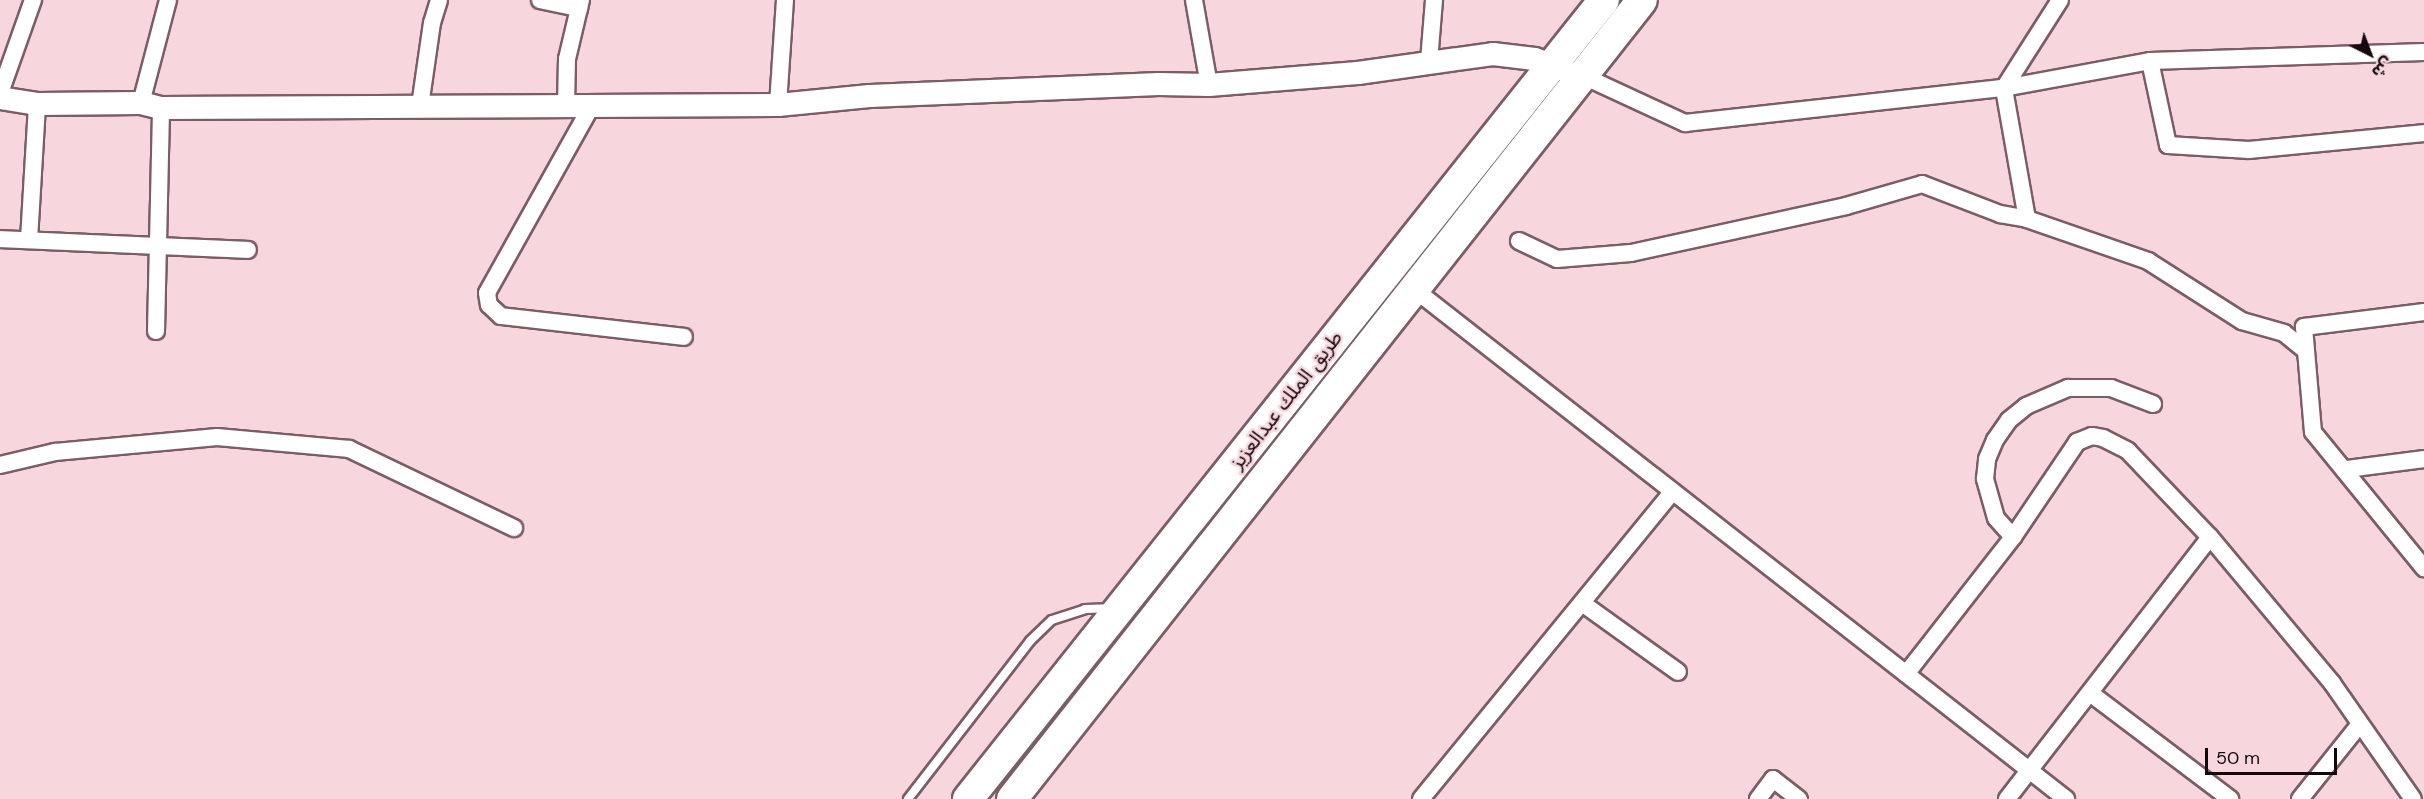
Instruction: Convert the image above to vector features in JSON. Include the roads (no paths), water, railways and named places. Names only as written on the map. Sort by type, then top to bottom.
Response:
[{"type":"highway","name":"طريق الملك عبدالعزيز","points":[[968,799],[1604,0]]},
{"type":"highway","name":"طريق الملك عبدالعزيز","points":[[1012,799],[1642,0]]},
{"type":"street","points":[[0,93],[33,0]]},
{"type":"street","points":[[156,331],[161,246],[151,105],[168,0]]},
{"type":"street","points":[[420,106],[432,23],[439,0]]},
{"type":"street","points":[[540,0],[580,4],[567,59],[566,106]]},
{"type":"street","points":[[777,105],[785,0]]},
{"type":"street","points":[[1194,0],[1209,86]]},
{"type":"street","points":[[1429,61],[1434,0]]},
{"type":"street","points":[[2027,219],[2004,88],[2061,0]]},
{"type":"street","points":[[0,98],[37,105],[777,105],[870,96],[1158,84],[1209,86],[1358,73],[1429,61],[1493,54],[1535,59],[1581,75],[1685,123],[2004,88],[2150,61],[2424,52]]},
{"type":"street","points":[[2150,61],[2168,145],[2248,150],[2424,133]]},
{"type":"street","points":[[29,240],[37,105]]},
{"type":"street","points":[[592,105],[487,293],[489,305],[501,316],[684,337]]},
{"type":"street","points":[[1519,241],[1557,259],[1631,253],[1846,206],[1922,184],[2000,214],[2027,219],[2148,261],[2242,321],[2284,333],[2305,350]]},
{"type":"street","points":[[0,239],[248,250]]},
{"type":"street","points":[[1414,289],[2066,799]]},
{"type":"street","points":[[2424,312],[2304,327],[2313,432],[2347,469],[2424,568]]},
{"type":"street","points":[[2013,537],[1996,518],[1985,479],[1987,459],[1995,440],[2009,420],[2026,406],[2068,388],[2111,388],[2153,404]]},
{"type":"street","points":[[1906,674],[2013,537],[2077,442],[2092,436],[2128,452],[2210,537],[2332,682],[2413,799]]},
{"type":"street","points":[[0,465],[56,452],[217,437],[349,449],[514,528]]},
{"type":"street","points":[[2347,469],[2424,459]]},
{"type":"street","points":[[1421,799],[1672,492]]},
{"type":"street","points":[[2007,799],[2210,537]]},
{"type":"street","points":[[2405,544],[2424,542]]},
{"type":"street","points":[[1582,603],[1678,672]]},
{"type":"street","points":[[2090,693],[2230,799]]},
{"type":"street","points":[[2300,799],[2360,724]]},
{"type":"street","points":[[1758,799],[1773,779],[1799,799]]},
{"type":"lane","points":[[908,799],[1030,641],[1052,620],[1085,609],[1122,607]]}]
